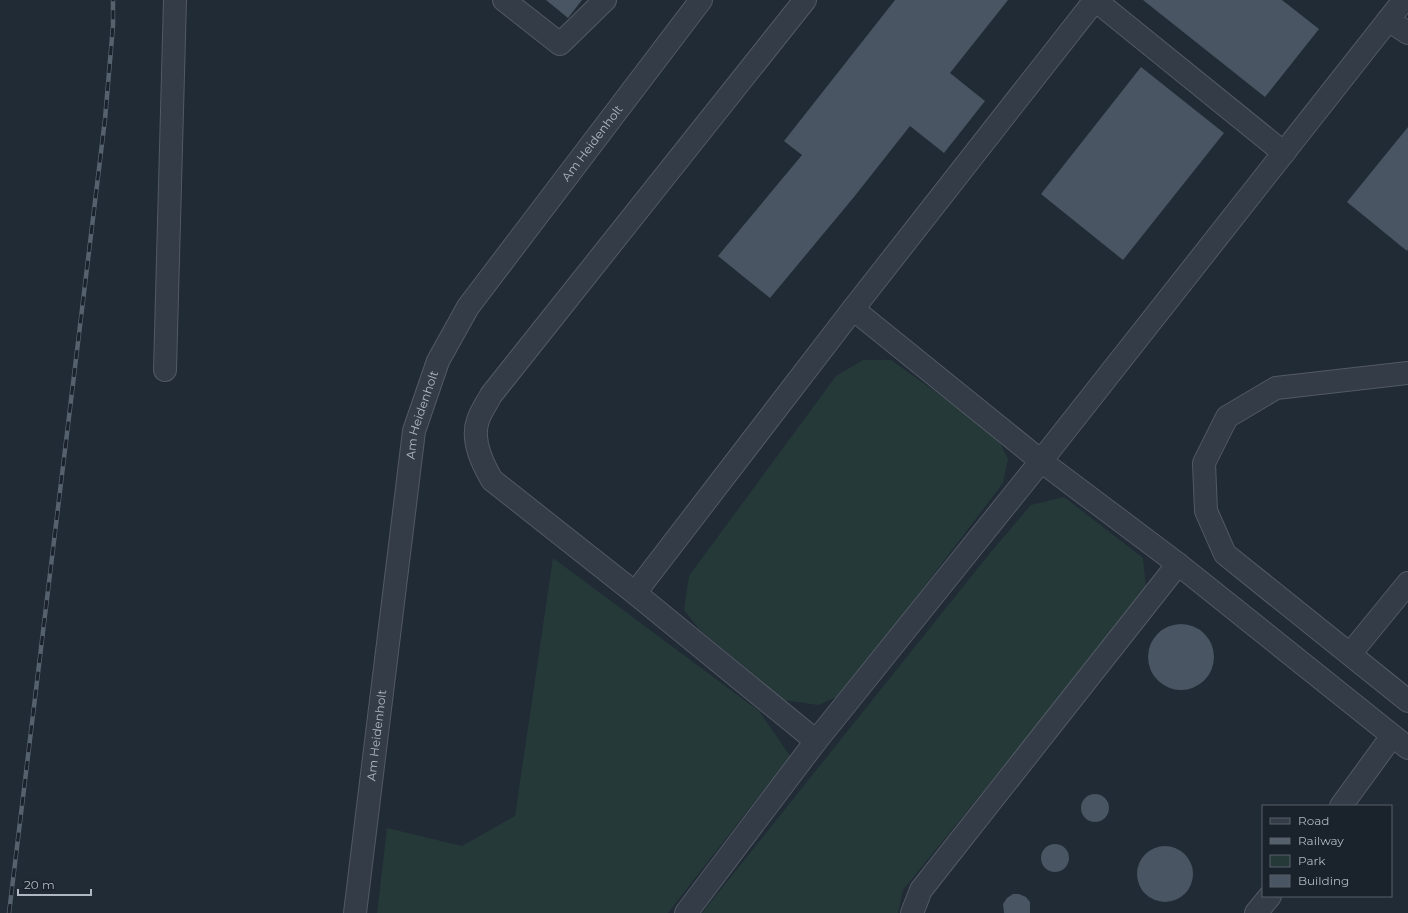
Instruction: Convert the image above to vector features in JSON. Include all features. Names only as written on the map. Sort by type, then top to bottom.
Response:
[{"type":"street","points":[[165,370],[175,0]]},
{"type":"street","points":[[504,0],[560,44],[605,0]]},
{"type":"street","name":"Am Heidenholt","points":[[355,913],[414,431],[438,361],[468,308],[701,0]]},
{"type":"street","points":[[805,0],[492,395],[478,421],[477,445],[481,462],[492,480],[635,593],[816,741]]},
{"type":"street","points":[[635,593],[853,309],[1095,0],[1284,154]]},
{"type":"street","points":[[686,913],[816,741],[1041,461],[1404,0]]},
{"type":"street","points":[[1388,20],[1408,33]]},
{"type":"street","points":[[853,309],[1041,461],[1178,564],[1400,742],[1342,805]]},
{"type":"street","points":[[1408,373],[1276,388],[1227,418],[1204,463],[1206,510],[1225,554],[1408,701]]},
{"type":"street","points":[[912,913],[921,890],[1178,564]]},
{"type":"street","points":[[1350,654],[1408,583]]},
{"type":"street","points":[[1256,913],[1269,897]]},
{"type":"green space","points":[[863,360],[891,360],[996,435],[1008,459],[1003,483],[842,695],[818,705],[784,700],[699,629],[684,610],[689,576],[836,376]]},
{"type":"green space","points":[[1064,497],[1143,558],[1146,587],[1097,651],[903,890],[898,913],[702,913],[990,553],[1031,505]]},
{"type":"green space","points":[[553,558],[759,711],[790,756],[668,913],[377,913],[387,828],[462,846],[515,816]]},
{"type":"building","points":[[546,0],[582,0],[568,18]]},
{"type":"building","points":[[895,0],[1008,0],[950,73],[985,101],[944,153],[910,126],[854,197],[770,298],[718,256],[802,155],[784,141]]},
{"type":"building","points":[[1143,0],[1282,0],[1319,29],[1265,97]]},
{"type":"building","points":[[1141,67],[1224,133],[1123,260],[1041,194]]},
{"type":"building","points":[[1408,127],[1408,249],[1407,251],[1347,202]]},
{"type":"building","points":[[1174,624],[1188,624],[1200,629],[1209,638],[1214,650],[1212,670],[1205,681],[1188,690],[1174,690],[1162,685],[1153,676],[1148,664],[1148,650],[1153,638],[1162,629]]},
{"type":"building","points":[[1095,794],[1105,798],[1109,808],[1105,818],[1095,822],[1085,818],[1081,808],[1085,798]]},
{"type":"building","points":[[1055,844],[1065,848],[1069,858],[1065,868],[1055,872],[1045,868],[1041,858],[1045,848]]},
{"type":"building","points":[[1165,846],[1176,848],[1185,854],[1191,863],[1193,874],[1191,885],[1185,894],[1176,900],[1165,902],[1154,900],[1145,894],[1139,885],[1137,874],[1139,863],[1145,854],[1154,848]]},
{"type":"building","points":[[1013,894],[1019,894],[1026,897],[1030,902],[1030,913],[1004,913],[1003,904],[1007,898]]},
{"type":"railway","points":[[9,913],[105,119],[113,26],[113,0]]}]
